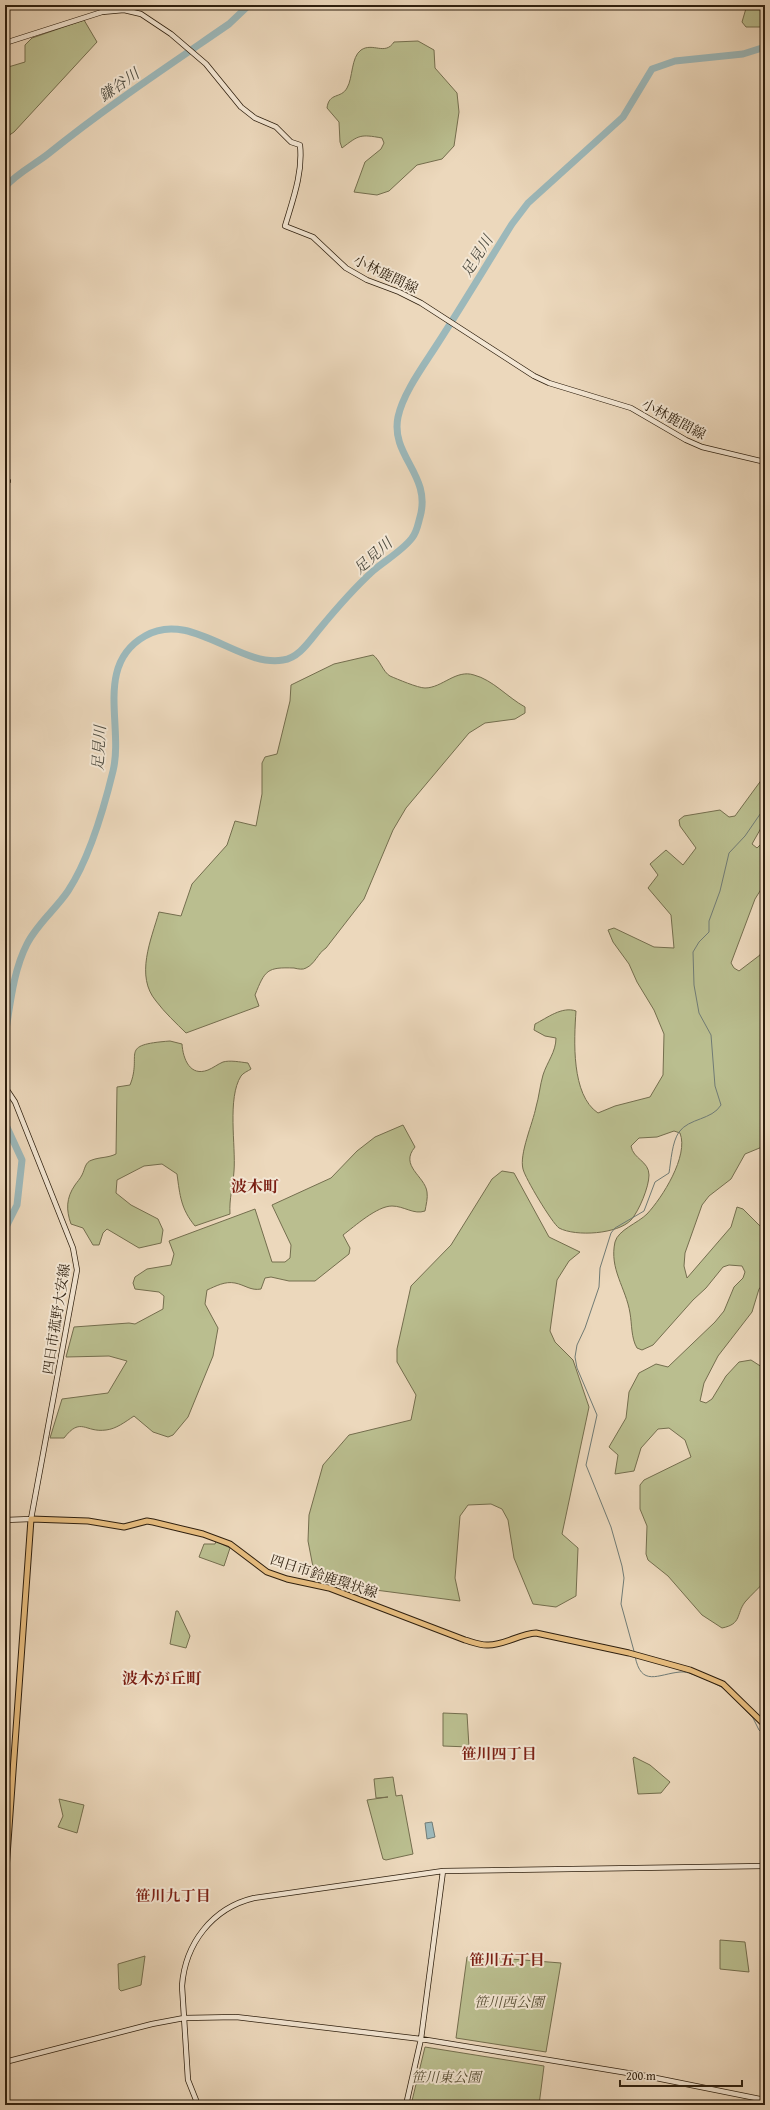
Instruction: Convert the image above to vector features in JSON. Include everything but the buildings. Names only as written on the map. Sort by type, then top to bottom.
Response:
[{"type":"main road","name":"四日市鈴鹿環状線","points":[[31,1519],[88,1521],[124,1527],[147,1521],[168,1525],[222,1540],[257,1566],[277,1576],[329,1588],[465,1640],[486,1645],[494,1645],[528,1634],[536,1633],[629,1653],[679,1666],[718,1682],[765,1725]]},
{"type":"main road","points":[[5,1884],[31,1519]]},
{"type":"street","name":"小林鹿間線","points":[[5,43],[96,14],[124,10],[141,14],[153,21],[206,64],[241,107],[255,118],[276,127],[291,142],[300,145],[301,158],[298,181],[285,226],[313,237],[341,264],[352,271],[407,296],[542,380],[631,408],[686,440],[702,447],[765,462]]},
{"type":"street","name":"四日市菰野大安線","points":[[5,1087],[9,1091],[35,1151],[76,1258],[76,1281],[31,1519]]},
{"type":"street","points":[[5,1520],[31,1519]]},
{"type":"street","points":[[198,2105],[188,2080],[182,1986],[188,1953],[207,1925],[229,1908],[254,1898],[443,1871],[765,1866]]},
{"type":"street","points":[[406,2105],[421,2039],[443,1871]]},
{"type":"street","points":[[5,2062],[152,2024],[184,2018],[224,2016],[248,2017],[421,2039],[646,2076],[765,2100]]},
{"type":"green space","points":[[747,5],[765,5],[765,27],[746,27],[742,22]]},
{"type":"green space","points":[[84,20],[97,42],[14,132],[5,138],[5,68],[25,62],[25,45],[32,38]]},
{"type":"green space","points":[[418,41],[434,50],[435,68],[457,93],[459,112],[454,146],[442,159],[417,165],[389,191],[377,195],[354,192],[365,162],[381,149],[384,143],[382,138],[364,136],[352,140],[342,148],[340,142],[339,122],[327,108],[328,103],[333,98],[342,94],[347,88],[355,57],[361,50],[370,47],[383,49],[387,48],[394,42]]},
{"type":"green space","points":[[373,655],[378,660],[385,672],[390,676],[422,688],[437,685],[461,674],[481,677],[525,707],[525,713],[515,719],[485,723],[469,733],[406,808],[393,830],[364,899],[312,964],[303,969],[278,968],[268,972],[262,980],[255,995],[259,1006],[186,1033],[156,1001],[146,980],[149,946],[159,912],[181,916],[192,884],[227,845],[235,821],[256,826],[262,794],[262,763],[265,757],[277,754],[290,701],[291,685],[334,664]]},
{"type":"green space","points":[[765,775],[765,821],[752,844],[757,848],[765,840],[765,883],[755,899],[731,963],[734,968],[739,971],[760,955],[765,942],[765,1122],[762,1147],[745,1154],[731,1179],[709,1196],[702,1205],[685,1253],[684,1266],[687,1278],[731,1227],[737,1207],[743,1209],[765,1231],[765,1282],[759,1289],[752,1312],[718,1356],[704,1383],[700,1401],[706,1403],[712,1399],[726,1376],[739,1362],[751,1360],[765,1369],[765,1581],[742,1606],[736,1621],[733,1624],[722,1628],[702,1615],[668,1576],[648,1560],[646,1554],[647,1526],[640,1509],[640,1485],[644,1480],[691,1457],[685,1440],[669,1428],[658,1429],[641,1448],[634,1471],[615,1474],[618,1455],[609,1447],[626,1418],[629,1392],[639,1373],[656,1364],[668,1367],[715,1322],[724,1311],[734,1287],[743,1278],[745,1272],[742,1266],[729,1265],[723,1267],[706,1288],[693,1300],[653,1345],[642,1350],[637,1348],[633,1335],[628,1304],[614,1261],[615,1242],[624,1230],[647,1214],[660,1198],[672,1176],[681,1153],[682,1142],[680,1133],[674,1131],[657,1137],[639,1138],[631,1146],[635,1154],[646,1166],[649,1180],[640,1205],[631,1220],[625,1225],[607,1231],[596,1233],[576,1233],[559,1228],[545,1210],[533,1190],[525,1174],[522,1163],[543,1075],[556,1043],[556,1038],[545,1036],[534,1030],[535,1024],[550,1016],[565,1010],[576,1011],[575,1051],[579,1080],[583,1094],[589,1105],[598,1113],[615,1106],[650,1097],[663,1075],[664,1034],[654,1010],[637,982],[629,964],[613,942],[608,930],[614,928],[654,947],[674,948],[671,915],[648,888],[658,875],[650,864],[666,850],[683,865],[696,848],[680,826],[679,820],[684,816],[720,810],[729,817],[735,816]]},
{"type":"green space","points":[[170,1041],[182,1044],[186,1061],[192,1069],[196,1071],[202,1072],[223,1062],[229,1061],[248,1063],[251,1069],[241,1076],[234,1097],[234,1171],[230,1214],[195,1226],[184,1208],[180,1196],[177,1174],[162,1164],[144,1166],[117,1180],[116,1193],[131,1205],[158,1219],[163,1230],[161,1243],[139,1248],[107,1229],[103,1233],[99,1245],[93,1245],[83,1228],[71,1224],[68,1214],[68,1199],[88,1162],[116,1154],[117,1087],[130,1085],[133,1074],[135,1052],[137,1048],[143,1045]]},
{"type":"green space","points":[[403,1125],[415,1147],[411,1154],[411,1165],[425,1186],[427,1192],[425,1211],[417,1212],[392,1206],[380,1209],[373,1213],[343,1235],[350,1248],[349,1254],[315,1281],[289,1281],[271,1277],[265,1278],[261,1289],[248,1288],[239,1284],[228,1283],[221,1284],[207,1290],[205,1304],[218,1328],[213,1356],[188,1417],[173,1435],[168,1437],[153,1432],[134,1416],[120,1425],[110,1429],[99,1430],[79,1427],[70,1431],[64,1438],[50,1438],[62,1399],[108,1393],[127,1361],[109,1356],[66,1357],[74,1327],[129,1323],[135,1324],[163,1309],[164,1296],[159,1292],[135,1289],[133,1283],[135,1277],[147,1269],[171,1265],[174,1254],[169,1241],[255,1209],[272,1262],[285,1262],[290,1258],[291,1245],[272,1205],[331,1178],[357,1151],[375,1137]]},
{"type":"green space","points":[[502,1171],[514,1173],[549,1237],[580,1252],[569,1261],[557,1280],[550,1331],[555,1342],[573,1360],[589,1407],[562,1534],[578,1548],[576,1596],[556,1607],[533,1604],[514,1558],[508,1520],[502,1509],[491,1504],[468,1505],[460,1516],[455,1578],[460,1601],[360,1588],[313,1567],[308,1541],[309,1515],[323,1465],[349,1435],[411,1420],[416,1395],[397,1362],[397,1349],[411,1286],[451,1245],[492,1179]]},
{"type":"green space","points":[[216,1541],[230,1548],[224,1566],[199,1557],[204,1544],[215,1544]]},
{"type":"green space","points":[[176,1611],[178,1611],[190,1636],[186,1648],[170,1644]]},
{"type":"green space","points":[[443,1713],[467,1714],[469,1747],[443,1746]]},
{"type":"green space","points":[[634,1757],[650,1765],[670,1782],[661,1793],[638,1794]]},
{"type":"green space","points":[[393,1777],[396,1796],[402,1795],[413,1854],[386,1860],[383,1859],[367,1800],[388,1797],[376,1798],[374,1779]]},
{"type":"green space","points":[[59,1799],[84,1805],[77,1833],[58,1827],[63,1816]]},
{"type":"green space","points":[[720,1940],[745,1942],[749,1972],[720,1969]]},
{"type":"green space","points":[[145,1956],[141,1985],[121,1991],[119,1989],[118,1964]]},
{"type":"green space","name":"笹川西公園","points":[[467,1957],[561,1963],[546,2052],[456,2038]]},
{"type":"green space","name":"笹川東公園","points":[[425,2047],[544,2066],[539,2105],[411,2105]]},
{"type":"water","points":[[432,1822],[435,1837],[427,1839],[425,1823]]},
{"type":"waterway","name":"鎌谷川","points":[[5,187],[20,173],[43,158],[115,103],[229,24],[249,5]]},
{"type":"waterway","name":"足見川","points":[[5,1036],[15,977],[22,954],[31,937],[63,898],[76,878],[95,833],[113,771],[115,753],[115,680],[120,663],[129,648],[145,636],[162,630],[180,629],[197,634],[250,656],[267,660],[288,659],[298,653],[359,585],[374,570],[404,547],[415,533],[420,517],[422,502],[420,489],[400,443],[397,431],[398,417],[404,398],[512,224],[528,203],[623,117],[652,69],[675,61],[743,54],[765,47]]},
{"type":"waterway","points":[[634,1651],[621,1604],[624,1578],[622,1566],[611,1527],[586,1465],[597,1415],[577,1368],[575,1357],[577,1345],[585,1328],[599,1287],[600,1268],[611,1233],[615,1228],[644,1211],[655,1182],[669,1173],[673,1146],[679,1132],[683,1127],[712,1114],[721,1105],[715,1086],[711,1035],[699,1013],[694,985],[693,952],[699,942],[709,932],[709,921],[720,891],[729,853],[745,836],[765,807]]},
{"type":"waterway","name":"足見川","points":[[5,1123],[22,1160],[17,1205],[5,1229]]},
{"type":"waterway","points":[[635,1656],[641,1672],[646,1676],[652,1677],[686,1672],[707,1680]]},
{"type":"waterway","points":[[714,1683],[725,1689]]},
{"type":"waterway","points":[[729,1693],[753,1718],[759,1730],[765,1736]]},
{"type":"district","name":"波木町","points":[[255,1186]]},
{"type":"district","name":"波木が丘町","points":[[162,1678]]},
{"type":"district","name":"笹川四丁目","points":[[499,1754]]},
{"type":"district","name":"笹川九丁目","points":[[173,1896]]},
{"type":"district","name":"笹川五丁目","points":[[507,1960]]}]
